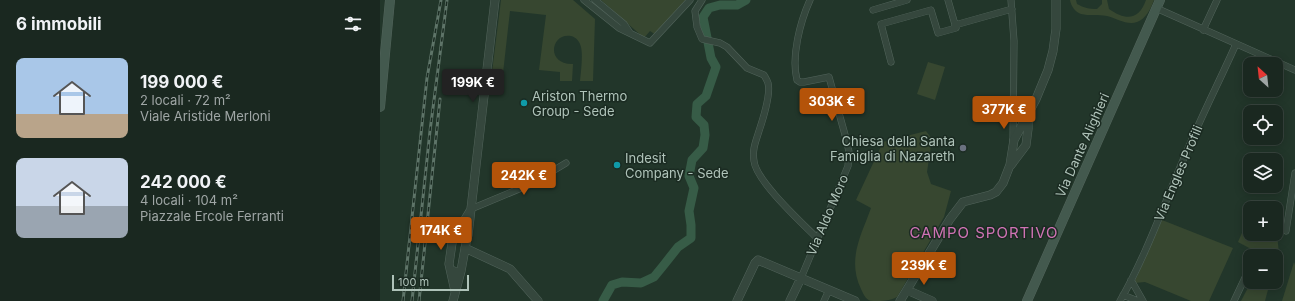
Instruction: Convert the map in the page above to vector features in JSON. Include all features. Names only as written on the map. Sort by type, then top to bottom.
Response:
[{"type":"main road","points":[[382,0],[389,16]]},
{"type":"main road","points":[[380,107],[390,0]]},
{"type":"main road","name":"Via Dante Alighieri","points":[[1028,301],[1159,2]]},
{"type":"street","points":[[453,301],[455,291],[458,286],[472,209],[495,0]]},
{"type":"street","points":[[584,0],[619,28],[650,43],[690,0]]},
{"type":"street","points":[[595,0],[624,24],[631,34]]},
{"type":"street","points":[[702,0],[694,11],[697,27],[702,39],[727,47],[747,68],[764,75],[768,84],[767,99],[759,131],[753,147],[754,162],[761,177],[817,238]]},
{"type":"street","name":"Via Aldo Moro","points":[[801,278],[848,166],[849,152],[828,77],[800,82],[797,80],[794,70],[796,48],[802,23],[810,0]]},
{"type":"street","points":[[872,10],[907,0]]},
{"type":"street","points":[[891,62],[881,24],[931,10],[938,32],[956,28],[948,0]]},
{"type":"street","points":[[900,301],[950,219],[963,202],[986,197],[996,192],[1003,183],[1010,165],[1012,146],[1014,41],[1011,0]]},
{"type":"street","points":[[1012,146],[1028,116],[1048,70],[1053,51],[1056,29],[1056,0]]},
{"type":"street","points":[[1203,30],[1217,0]]},
{"type":"street","points":[[1159,2],[1203,30],[1295,70]]},
{"type":"street","points":[[955,24],[1012,9]]},
{"type":"street","name":"Via Engles Profili","points":[[1122,298],[1187,150],[1236,44]]},
{"type":"street","points":[[1013,114],[1025,145]]},
{"type":"street","points":[[1010,165],[1025,145],[1028,129],[1028,116]]},
{"type":"street","points":[[1012,146],[1016,150],[1025,145]]},
{"type":"street","points":[[455,291],[449,264],[453,236],[458,231],[472,209],[531,184],[566,163]]},
{"type":"street","points":[[1286,231],[1295,173]]},
{"type":"street","points":[[458,231],[464,233],[467,238]]},
{"type":"street","points":[[464,252],[475,254],[510,269],[538,301]]},
{"type":"street","points":[[737,301],[755,263],[758,260],[855,301]]},
{"type":"street","points":[[451,270],[456,272],[461,271]]},
{"type":"street","points":[[790,301],[801,278]]},
{"type":"street","points":[[1131,280],[1143,301]]},
{"type":"street","points":[[1234,301],[1243,282]]},
{"type":"street","points":[[824,301],[829,290]]},
{"type":"street","points":[[907,290],[932,301]]},
{"type":"street","points":[[1122,298],[1138,301]]},
{"type":"green space","points":[[501,0],[573,0],[595,19],[593,81],[580,81],[582,51],[578,40],[571,36],[564,36],[559,39],[555,43],[554,49],[555,55],[558,59],[564,63],[573,64],[572,81],[560,81],[560,72],[539,70],[546,15],[510,11],[503,73],[492,72]]},
{"type":"green space","points":[[601,0],[687,0],[656,35],[650,31],[644,38]]},
{"type":"green space","points":[[1070,0],[1076,0],[1077,4],[1084,7],[1097,9],[1102,4],[1102,0],[1107,0],[1109,9],[1126,17],[1136,15],[1140,12],[1146,0],[1154,0],[1146,16],[1140,21],[1130,23],[1107,16],[1081,14],[1077,12]]},
{"type":"green space","points":[[928,62],[945,67],[935,100],[917,94]]},
{"type":"green space","points":[[926,131],[932,139],[927,172],[931,184],[951,191],[944,217],[897,297],[886,300],[871,301],[866,297],[861,289],[855,268],[855,258],[860,238],[871,208],[856,200],[883,142]]},
{"type":"green space","points":[[1162,220],[1233,248],[1209,301],[1191,301],[1145,282],[1134,283]]},
{"type":"green space","points":[[1243,231],[1243,241],[1278,241],[1279,249],[1251,249],[1238,242]]},
{"type":"green space","points":[[1294,262],[1295,301],[1282,301]]},
{"type":"green space","points":[[1247,289],[1268,289],[1265,301],[1241,301]]},
{"type":"waterway","points":[[603,301],[612,285],[622,282],[641,283],[654,277],[678,247],[691,238],[689,211],[694,188],[689,176],[692,160],[703,148],[705,135],[704,125],[696,117],[697,104],[706,96],[716,67],[711,58],[703,17],[709,8],[720,5],[737,5],[746,0]]},
{"type":"railway","points":[[403,301],[427,78],[441,0]]},
{"type":"railway","points":[[412,301],[430,131],[447,0]]},
{"type":"railway","points":[[419,301],[440,99]]},
{"type":"place","name":"Ariston Thermo Group - Sede","points":[[524,103]]},
{"type":"place","name":"Chiesa della Santa Famiglia di Nazareth","points":[[963,148]]},
{"type":"place","name":"Indesit Company - Sede","points":[[617,165]]},
{"type":"district","name":"CAMPO SPORTIVO","points":[[984,233]]}]
